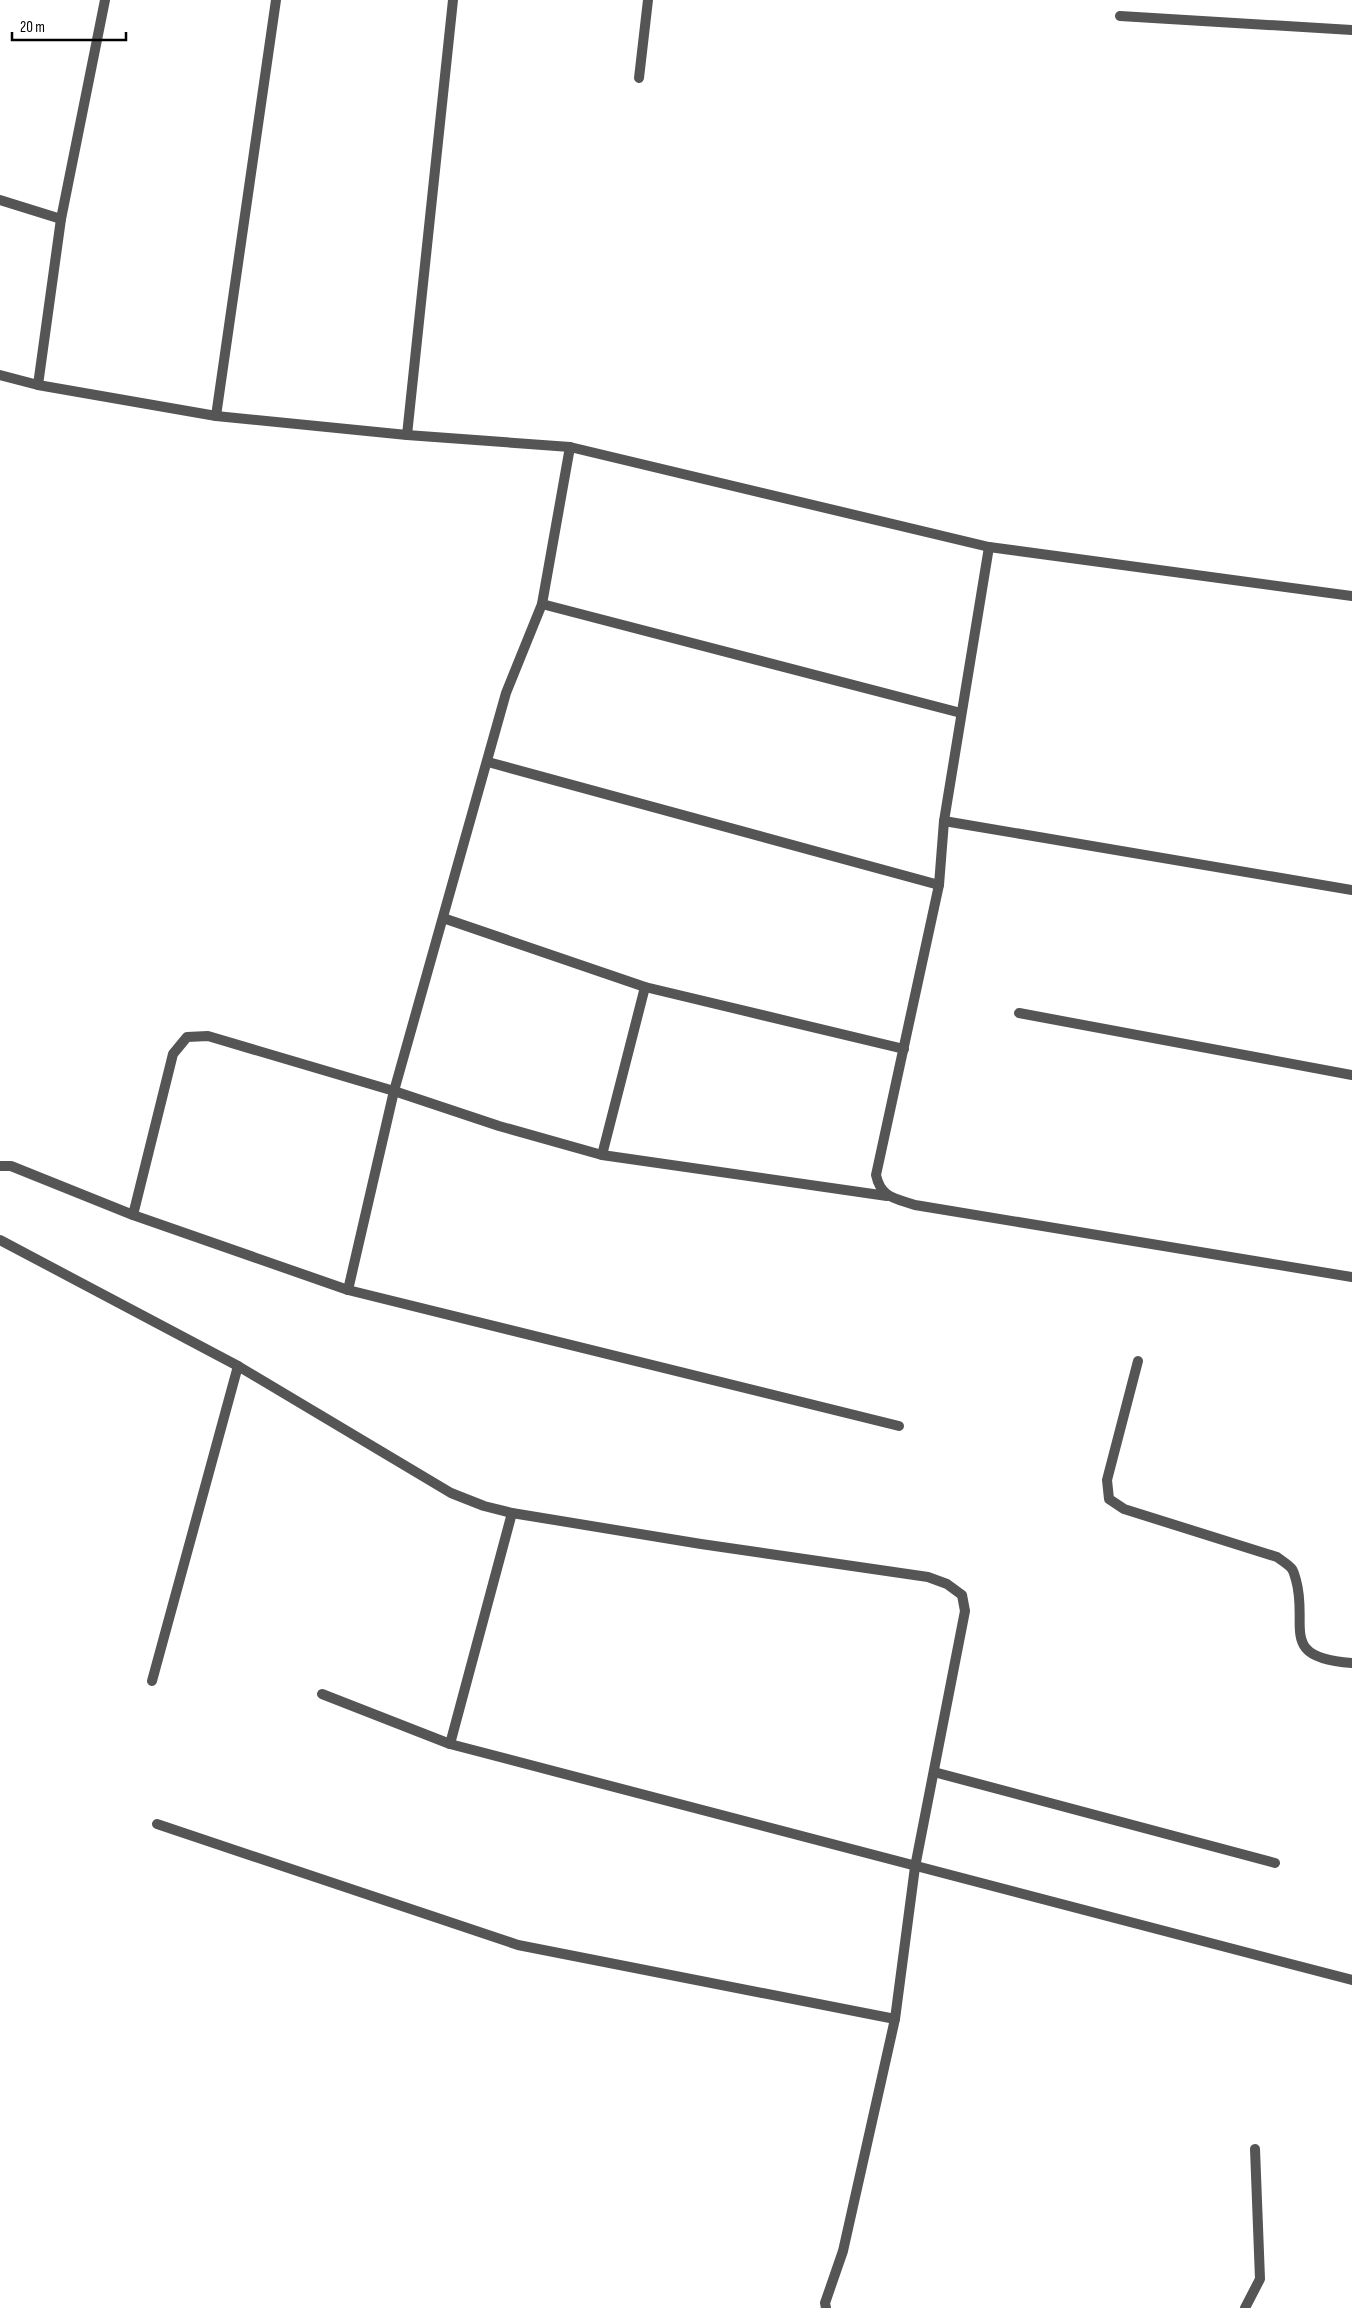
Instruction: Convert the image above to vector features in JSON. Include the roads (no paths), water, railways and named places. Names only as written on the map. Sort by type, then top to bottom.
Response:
[{"type":"street","points":[[38,385],[60,219],[105,0]]},
{"type":"street","points":[[216,416],[276,0]]},
{"type":"street","points":[[407,435],[453,0]]},
{"type":"street","points":[[639,78],[648,0]]},
{"type":"street","points":[[1120,16],[1352,30]]},
{"type":"street","points":[[0,200],[60,219]]},
{"type":"street","points":[[0,375],[38,385],[216,416],[407,435],[570,447],[989,547],[1352,596]]},
{"type":"street","points":[[348,1290],[394,1091],[506,693],[542,604],[570,447]]},
{"type":"street","points":[[888,1196],[878,1187],[876,1175],[939,885],[944,821],[989,547]]},
{"type":"street","points":[[542,604],[961,713]]},
{"type":"street","points":[[488,762],[939,885]]},
{"type":"street","points":[[944,821],[1352,890]]},
{"type":"street","points":[[443,918],[645,987],[904,1049]]},
{"type":"street","points":[[602,1155],[645,987]]},
{"type":"street","points":[[1019,1013],[1352,1075]]},
{"type":"street","points":[[133,1215],[174,1054],[188,1037],[208,1036],[394,1091],[499,1126],[602,1155],[888,1196],[915,1205],[1352,1277]]},
{"type":"street","points":[[0,1166],[11,1166],[133,1215],[348,1290],[899,1426]]},
{"type":"street","points":[[0,1240],[238,1366],[451,1494],[484,1506],[512,1513],[701,1544],[928,1577],[947,1584],[962,1595],[965,1611],[915,1867],[895,2019],[843,2251],[825,2302],[826,2308]]},
{"type":"street","points":[[1138,1361],[1107,1480],[1109,1498],[1124,1509],[1277,1557],[1292,1569],[1299,1591],[1298,1632],[1303,1646],[1318,1657],[1352,1664]]},
{"type":"street","points":[[152,1681],[238,1366]]},
{"type":"street","points":[[450,1744],[512,1513]]},
{"type":"street","points":[[322,1694],[450,1744],[1352,1980]]},
{"type":"street","points":[[934,1772],[1275,1863]]},
{"type":"street","points":[[157,1824],[518,1944],[895,2019]]},
{"type":"street","points":[[1245,2308],[1260,2279],[1255,2149]]}]
